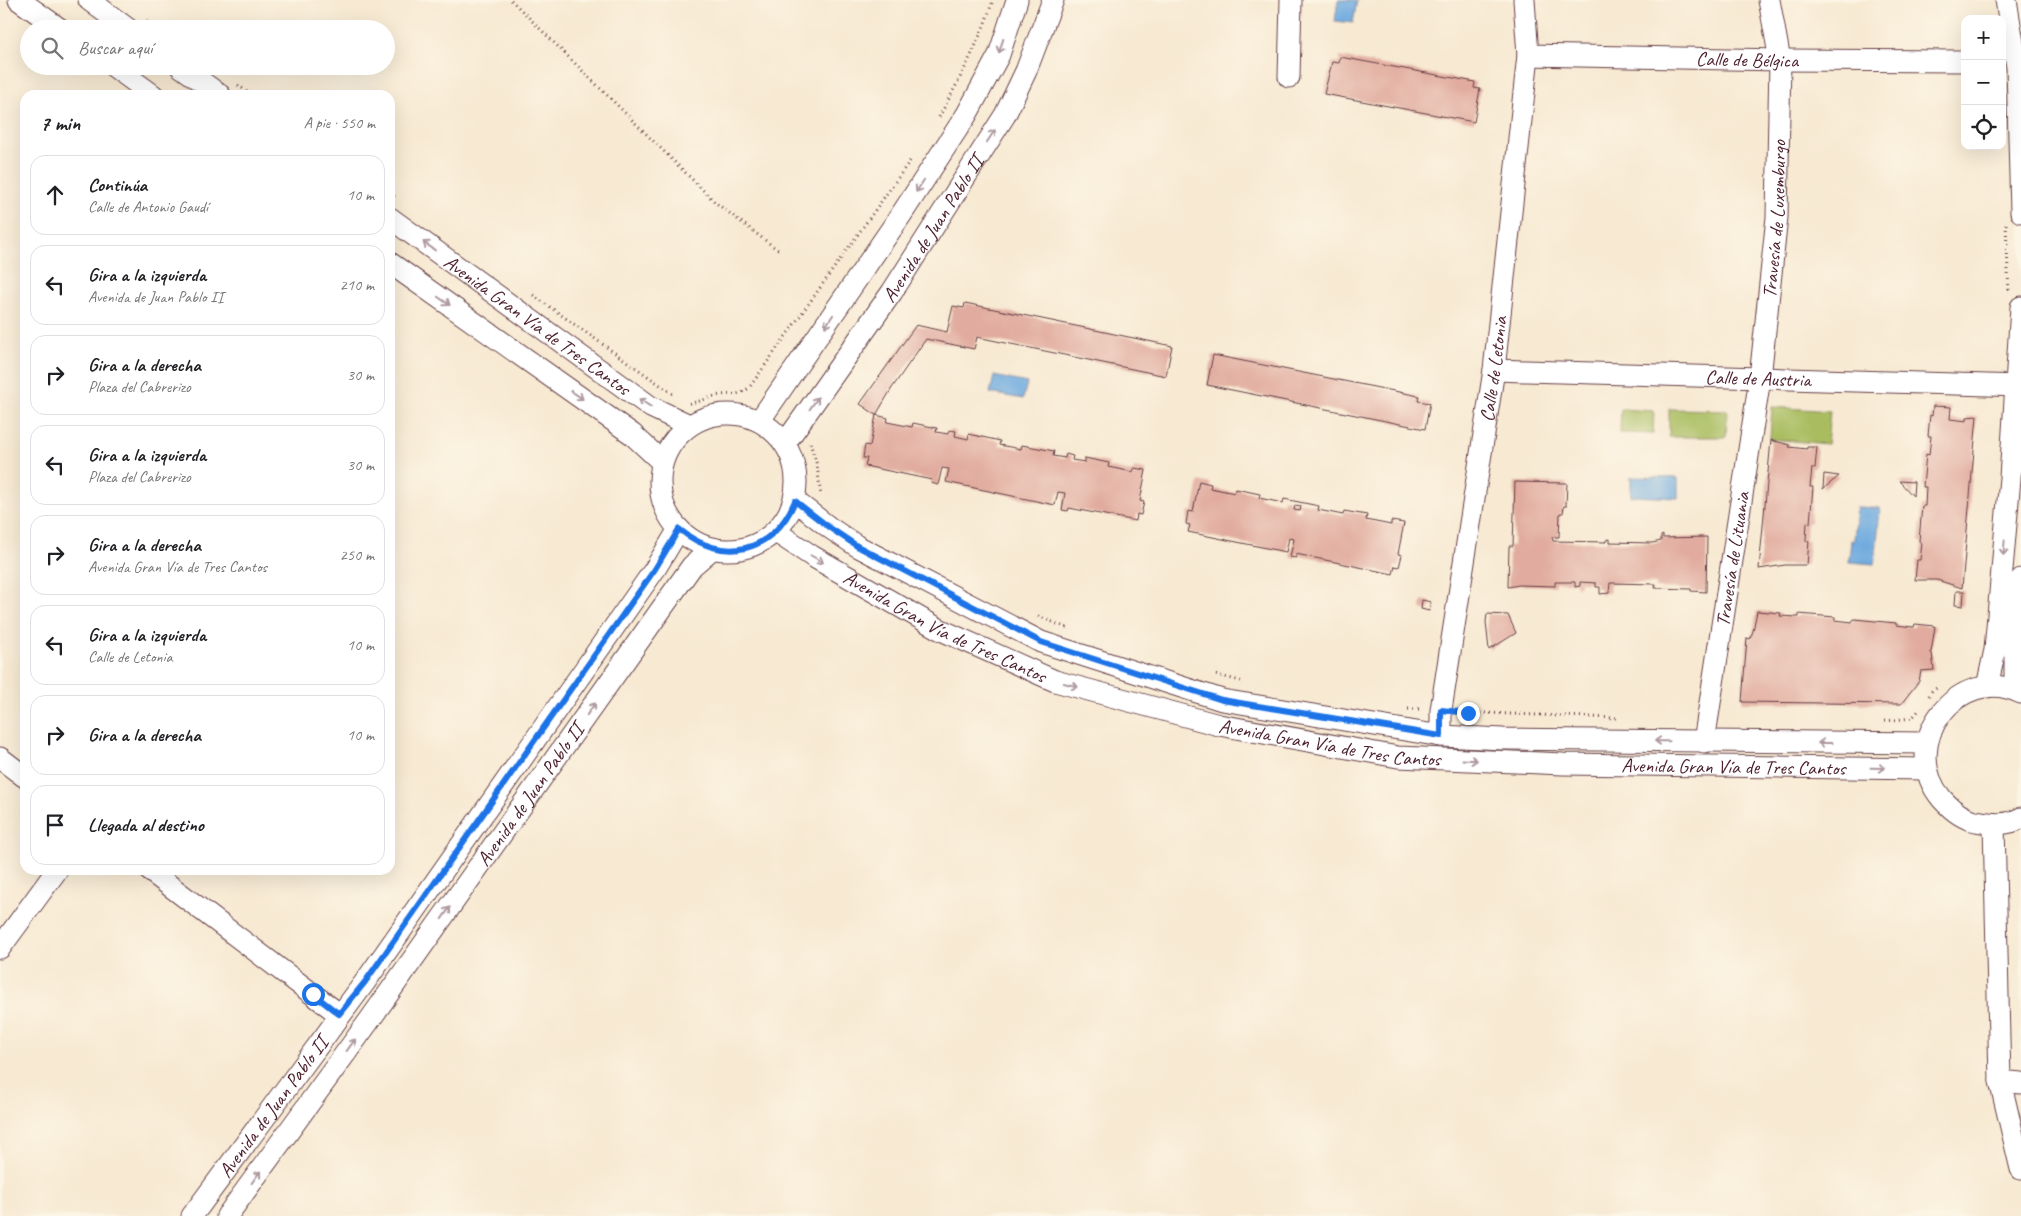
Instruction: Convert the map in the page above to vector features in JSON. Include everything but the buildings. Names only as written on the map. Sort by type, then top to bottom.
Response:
[{"type":"street","points":[[19,0],[47,20]]},
{"type":"street","points":[[89,0],[116,20]]},
{"type":"street","name":"Avenida de Juan Pablo II","points":[[760,420],[901,215],[967,114],[998,54],[1017,0]]},
{"type":"street","name":"Avenida de Juan Pablo II","points":[[786,442],[892,292],[1005,115],[1026,71],[1053,0]]},
{"type":"street","points":[[1289,77],[1292,0]]},
{"type":"street","name":"Calle de Letonia","points":[[1441,736],[1441,710],[1494,370],[1528,55],[1524,0]]},
{"type":"street","name":"Travesía de Luxemburgo","points":[[1760,378],[1777,217],[1780,60],[1769,0]]},
{"type":"street","points":[[2006,0],[2013,66],[2021,212]]},
{"type":"street","name":"Calle de Bélgica","points":[[1528,55],[1780,60],[1961,61]]},
{"type":"street","points":[[125,75],[146,90]]},
{"type":"street","points":[[192,75],[213,90]]},
{"type":"street","name":"Avenida Gran Vía de Tres Cantos","points":[[395,210],[651,407],[689,425]]},
{"type":"street","name":"Avenida Gran Vía de Tres Cantos","points":[[395,267],[632,434],[662,462]]},
{"type":"street","points":[[1987,687],[1995,650],[2018,386],[2021,307]]},
{"type":"street","name":"Calle de Austria","points":[[1494,370],[2018,386]]},
{"type":"street","name":"Travesía de Lituania","points":[[1704,742],[1760,378]]},
{"type":"street","points":[[712,414],[760,420],[786,442],[796,464],[795,501],[788,517],[776,532],[764,540],[745,549],[713,548],[692,540],[679,529],[664,507],[660,483],[662,462],[670,445],[689,425],[712,414]]},
{"type":"street","name":"Avenida Gran Vía de Tres Cantos","points":[[795,501],[857,546],[1041,642],[1222,700],[1441,736],[1502,739],[1926,744]]},
{"type":"street","name":"Avenida de Juan Pablo II","points":[[192,1216],[339,1014],[365,982],[655,569],[679,529]]},
{"type":"street","name":"Avenida Gran Vía de Tres Cantos","points":[[776,532],[812,556],[939,629],[1055,681],[1219,725],[1398,757],[1563,764],[1926,769]]},
{"type":"street","name":"Avenida de Juan Pablo II","points":[[227,1216],[692,566],[713,548]]},
{"type":"street","points":[[2021,579],[2015,650],[2018,692],[1987,687],[1966,693],[1947,705],[1933,723],[1926,744],[1926,769],[1935,791],[1950,809],[1971,820],[1994,824],[2021,818]]},
{"type":"street","points":[[0,758],[20,773]]},
{"type":"street","points":[[1994,824],[2000,1081],[2021,1170]]},
{"type":"street","points":[[0,948],[53,875]]},
{"type":"street","points":[[156,875],[339,1014]]},
{"type":"street","points":[[2000,1081],[2021,1083]]},
{"type":"path","points":[[511,0],[716,203],[778,250]]},
{"type":"path","points":[[936,123],[963,74],[986,23],[994,0]]},
{"type":"path","points":[[686,403],[703,402],[720,395],[739,395],[749,388],[916,153]]},
{"type":"path","points":[[526,290],[678,398]]},
{"type":"path","points":[[767,364],[789,379]]},
{"type":"path","points":[[808,434],[817,465],[822,502]]},
{"type":"path","points":[[1035,615],[1070,629]]},
{"type":"path","points":[[1214,675],[1243,682]]},
{"type":"path","points":[[1882,721],[1912,718],[1932,690],[1945,682]]},
{"type":"path","points":[[1404,709],[1622,718]]},
{"type":"green space","points":[[1772,407],[1830,411],[1827,444],[1770,439]]},
{"type":"green space","points":[[1621,409],[1654,411],[1653,434],[1620,433]]},
{"type":"green space","points":[[1669,409],[1727,410],[1726,437],[1669,437]]},
{"type":"water","points":[[1338,0],[1357,0],[1353,23],[1335,21]]},
{"type":"water","points":[[994,376],[1027,383],[1023,399],[990,393]]},
{"type":"water","points":[[1631,477],[1678,478],[1678,498],[1631,496]]},
{"type":"water","points":[[1857,507],[1880,508],[1875,564],[1849,562],[1851,540],[1854,540]]},
{"type":"route","points":[[313,994],[339,1014],[365,982],[655,569],[679,529],[692,540],[713,548],[745,549],[776,532],[788,517],[795,501],[857,546],[1041,642],[1222,700],[1441,736],[1441,710],[1468,713]]}]
